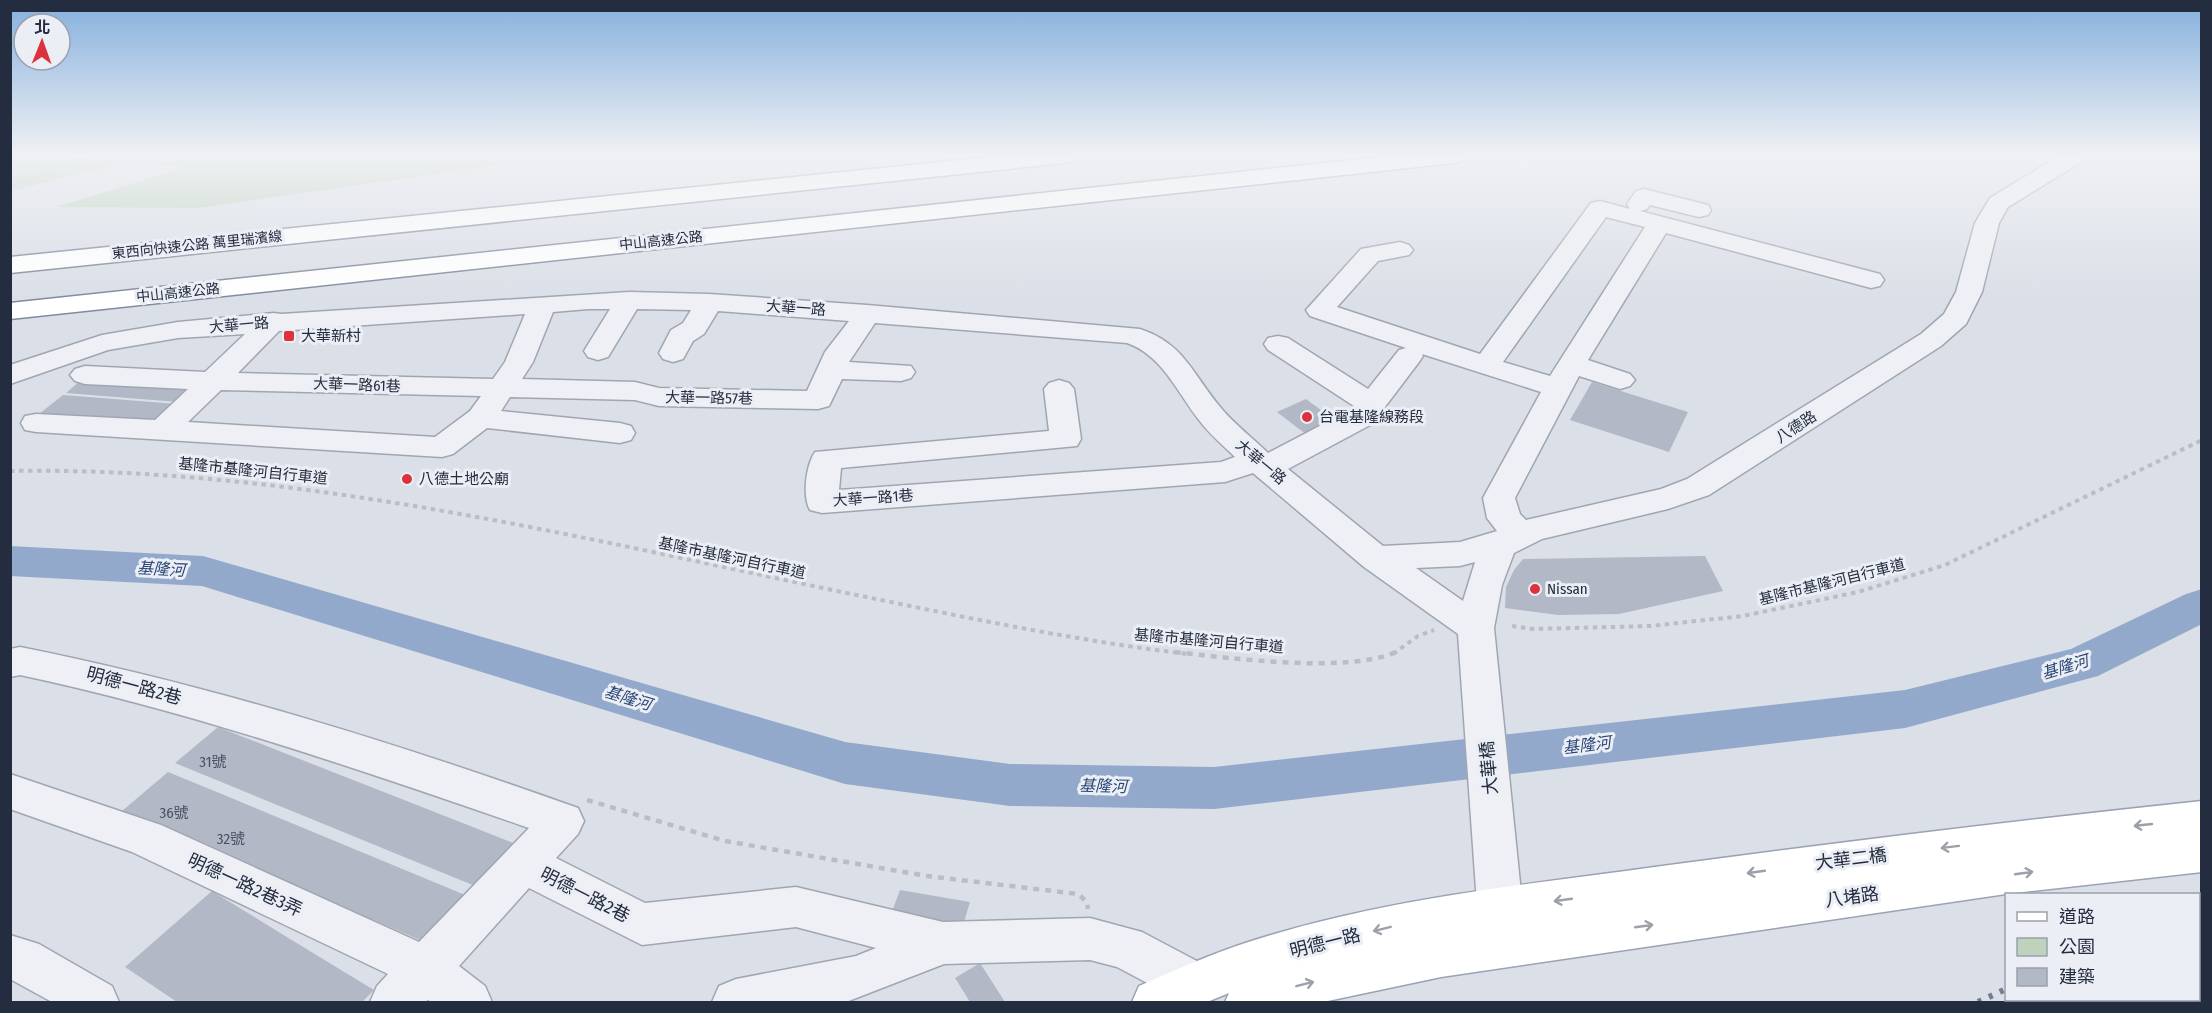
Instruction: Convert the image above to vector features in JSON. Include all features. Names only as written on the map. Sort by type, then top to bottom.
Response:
[{"type":"main road","name":"東西向快速公路 萬里瑞濱線","points":[[10,251],[478,203]]},
{"type":"main road","name":"東西向快速公路 萬里瑞濱線","points":[[10,265],[607,203]]},
{"type":"main road","name":"中山高速公路","points":[[10,297],[890,203]]},
{"type":"main road","name":"中山高速公路","points":[[10,311],[1014,203]]},
{"type":"main road","name":"大華二橋","points":[[1502,927],[1808,864],[2202,819]]},
{"type":"main road","name":"八堵路","points":[[1502,927],[2202,853]]},
{"type":"main road","name":"明德一路","points":[[1174,993],[1290,951],[1418,920],[1502,927]]},
{"type":"main road","points":[[1250,1002],[1298,985],[1396,962],[1502,927]]},
{"type":"street","points":[[1631,216],[1639,203]]},
{"type":"street","points":[[1673,203],[1699,210]]},
{"type":"street","name":"八德路","points":[[1376,558],[1460,554],[1669,498],[1698,487],[1931,340],[1956,318],[1969,292],[1987,223],[1998,203]]},
{"type":"street","points":[[1486,366],[1600,208],[1871,280]]},
{"type":"street","points":[[1476,628],[1484,587],[1492,563],[1512,539],[1499,498],[1565,376],[1659,224]]},
{"type":"street","points":[[1400,250],[1370,254],[1320,310],[1486,366],[1620,380]]},
{"type":"street","points":[[598,351],[629,300]]},
{"type":"street","name":"大華一路","points":[[10,375],[102,343],[142,335],[274,321],[629,300],[710,302],[1105,331],[1151,342],[1176,366],[1211,416],[1261,463],[1376,558],[1476,628]]},
{"type":"street","points":[[673,353],[681,336],[694,328],[710,302]]},
{"type":"street","points":[[36,423],[442,447],[481,418],[519,362],[542,304]]},
{"type":"street","name":"大華一路57巷","points":[[500,389],[635,391],[659,397],[818,400],[839,352],[853,338],[867,313]]},
{"type":"street","points":[[161,432],[274,321]]},
{"type":"street","points":[[1278,344],[1371,404]]},
{"type":"street","name":"大華一路1巷","points":[[1066,439],[826,459],[822,502],[1225,472],[1261,463],[1361,417],[1409,356]]},
{"type":"street","points":[[831,370],[901,372]]},
{"type":"street","name":"大華一路61巷","points":[[85,375],[500,389]]},
{"type":"street","points":[[1059,389],[1075,484]]},
{"type":"street","points":[[481,418],[620,433]]},
{"type":"street","name":"大華橋","points":[[1476,628],[1502,927]]},
{"type":"street","name":"明德一路2巷","points":[[10,663],[20,661],[92,674],[240,714],[563,821],[524,864],[642,924],[796,907],[943,943],[1090,939],[1126,947],[1174,993]]},
{"type":"street","name":"明德一路2巷3弄","points":[[10,791],[146,838],[426,969],[468,1002]]},
{"type":"street","points":[[394,1002],[524,864]]},
{"type":"street","points":[[736,1002],[856,978],[943,943]]},
{"type":"street","points":[[10,957],[22,959],[95,1002]]},
{"type":"path","name":"基隆市基隆河自行車道","points":[[10,471],[142,472],[246,480],[350,495],[997,625],[1137,648],[1243,659],[1332,662],[1381,659],[1399,651],[1421,632],[1476,628],[1650,626],[1743,616],[1858,592],[1944,565],[2202,440]]},
{"type":"path","points":[[579,798],[725,841],[927,876],[1078,894],[1087,902],[1090,939]]},
{"type":"green space","points":[[68,203],[232,203],[199,208],[56,207]]},
{"type":"building","points":[[86,376],[198,385],[178,402],[66,393]]},
{"type":"building","points":[[1592,382],[1688,412],[1669,452],[1570,420]]},
{"type":"building","points":[[63,395],[177,404],[154,423],[39,414]]},
{"type":"building","name":"台電基隆線務段","points":[[1306,399],[1336,421],[1307,435],[1277,412]]},
{"type":"building","points":[[1705,556],[1723,591],[1619,614],[1558,615],[1505,608],[1506,587],[1514,570],[1523,559]]},
{"type":"building","points":[[218,727],[513,843],[475,886],[175,763]]},
{"type":"building","points":[[168,772],[470,897],[429,944],[122,811]]},
{"type":"building","points":[[900,890],[970,902],[960,935],[888,922]]},
{"type":"building","points":[[212,891],[374,990],[362,1002],[177,1002],[125,967]]},
{"type":"building","points":[[980,963],[1005,1002],[970,1002],[955,978]]},
{"type":"waterway","name":"基隆河","points":[[10,561],[203,571],[845,763],[1010,785],[1214,788],[1905,709],[2082,664],[2202,605]]},
{"type":"railway","points":[[1978,1002],[2005,989]]},
{"type":"place","name":"大華新村","points":[[289,336]]},
{"type":"place","name":"台電基隆線務段","points":[[1307,417]]},
{"type":"place","name":"八德土地公廟","points":[[407,479]]},
{"type":"place","name":"Nissan","points":[[1535,589]]}]
